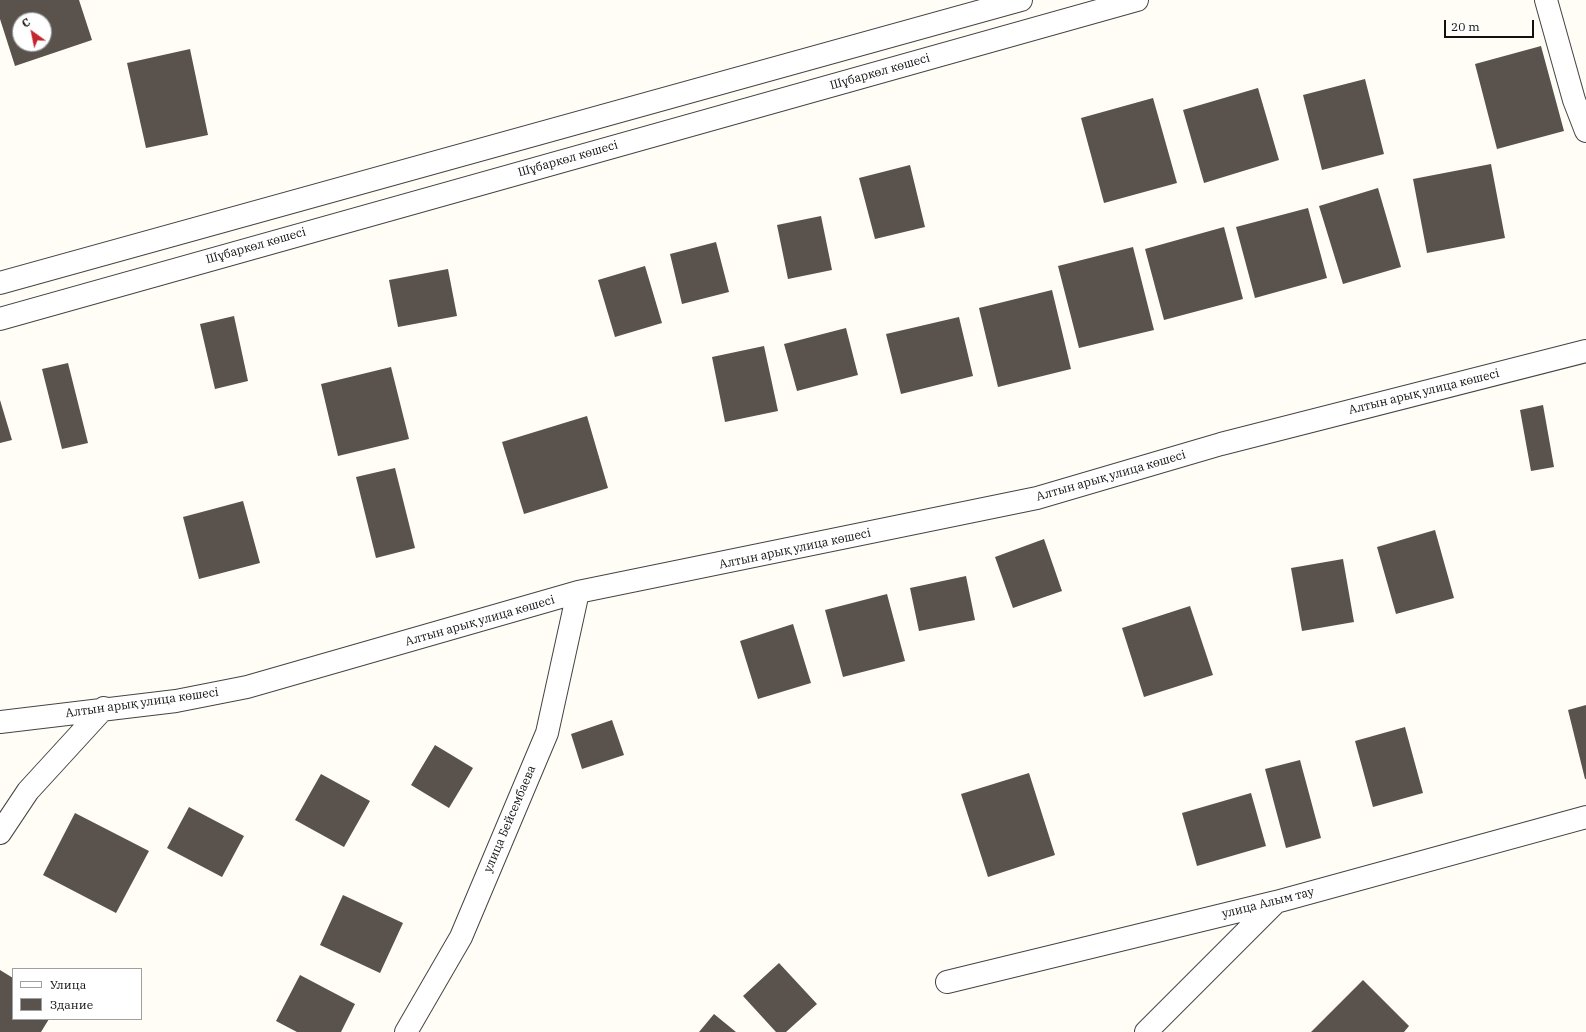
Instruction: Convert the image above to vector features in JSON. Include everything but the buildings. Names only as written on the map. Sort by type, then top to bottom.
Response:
[{"type":"street","points":[[0,283],[1021,0]]},
{"type":"street","name":"Шұбаркөл көшесі","points":[[0,319],[1137,0]]},
{"type":"street","points":[[1546,0],[1574,100],[1586,131]]},
{"type":"street","name":"Алтын арық улица көшесі","points":[[0,722],[104,708],[176,701],[248,687],[578,592],[1037,498],[1221,444],[1586,351]]},
{"type":"street","name":"улица Бейсембаева","points":[[406,1032],[460,937],[547,733],[578,592]]},
{"type":"street","points":[[0,833],[28,791],[104,708]]},
{"type":"street","name":"улица Алым тау","points":[[947,982],[1276,902],[1586,817]]},
{"type":"street","points":[[1146,1032],[1276,902]]}]
